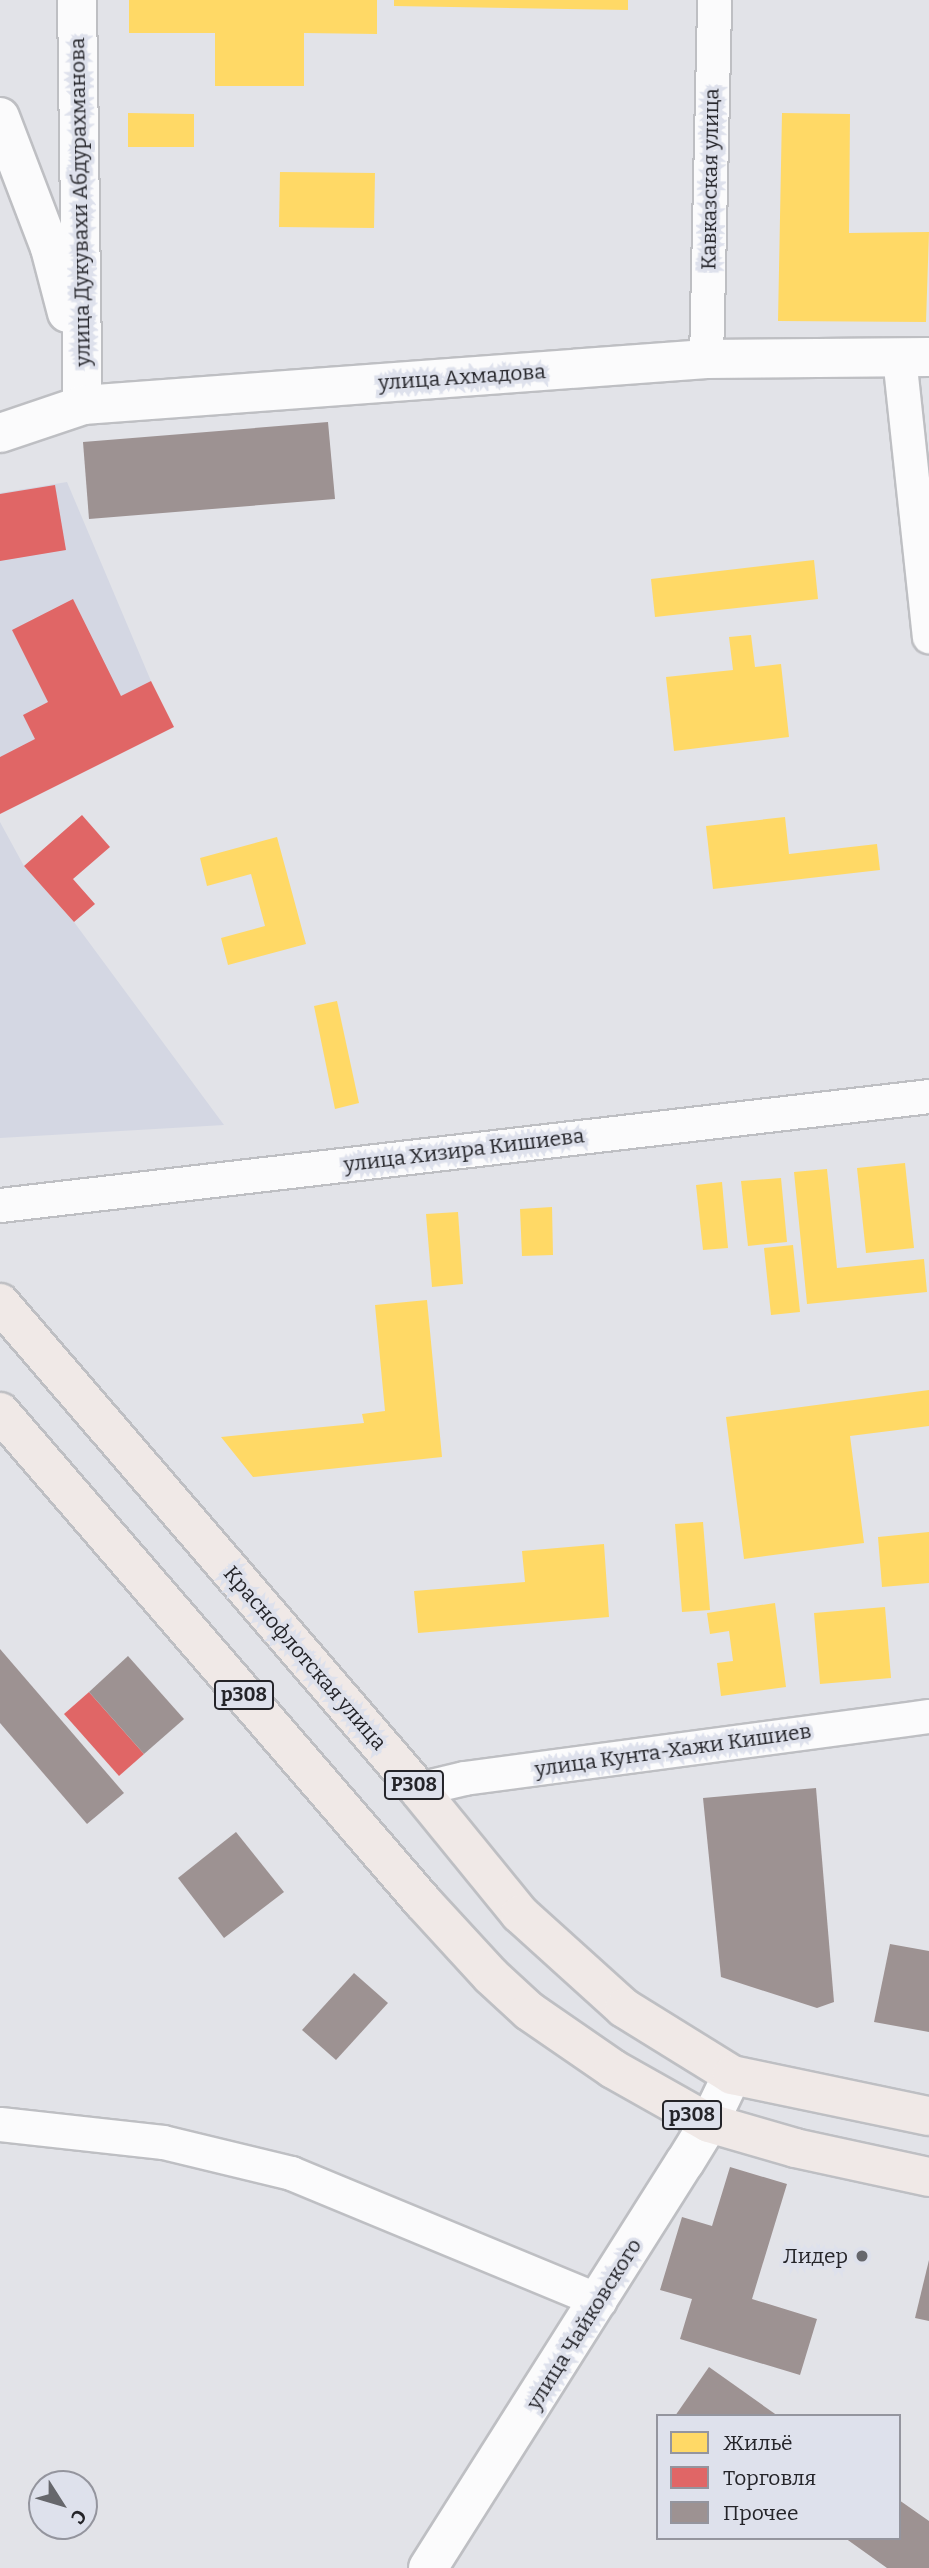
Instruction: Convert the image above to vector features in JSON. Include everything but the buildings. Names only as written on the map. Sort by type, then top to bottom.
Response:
[{"type":"main road","name":"Краснофлотская улица","points":[[0,1303],[418,1789],[520,1914],[624,2008],[732,2075],[929,2116]]},
{"type":"main road","name":"p308","points":[[0,1412],[423,1902],[491,1976],[529,2011],[573,2045],[656,2096],[709,2123],[795,2148],[929,2177]]},
{"type":"street","name":"улица Дукувахи Абдурахманова","points":[[77,0],[83,405]]},
{"type":"street","name":"Кавказская улица","points":[[706,359],[714,0]]},
{"type":"street","points":[[0,117],[50,248],[68,318],[83,405]]},
{"type":"street","points":[[914,357],[929,636]]},
{"type":"street","name":"улица Ахмадова","points":[[0,433],[83,405],[706,359],[914,357]]},
{"type":"street","name":"улица Хизира Кишиева","points":[[0,1205],[929,1096]]},
{"type":"street","name":"улица Кунта-Хажи Кишиев","points":[[418,1789],[464,1778],[929,1716]]},
{"type":"street","name":"улица Чайковского","points":[[428,2568],[600,2301],[709,2123],[732,2075]]},
{"type":"street","points":[[0,2124],[163,2143],[291,2173],[600,2301]]},
{"type":"shaded area","points":[[67,482],[151,681],[0,814],[0,493]]},
{"type":"shaded area","points":[[0,822],[24,866],[74,922],[224,1125],[0,1138]]},
{"type":"place","name":"Лидер","points":[[862,2256]]}]
